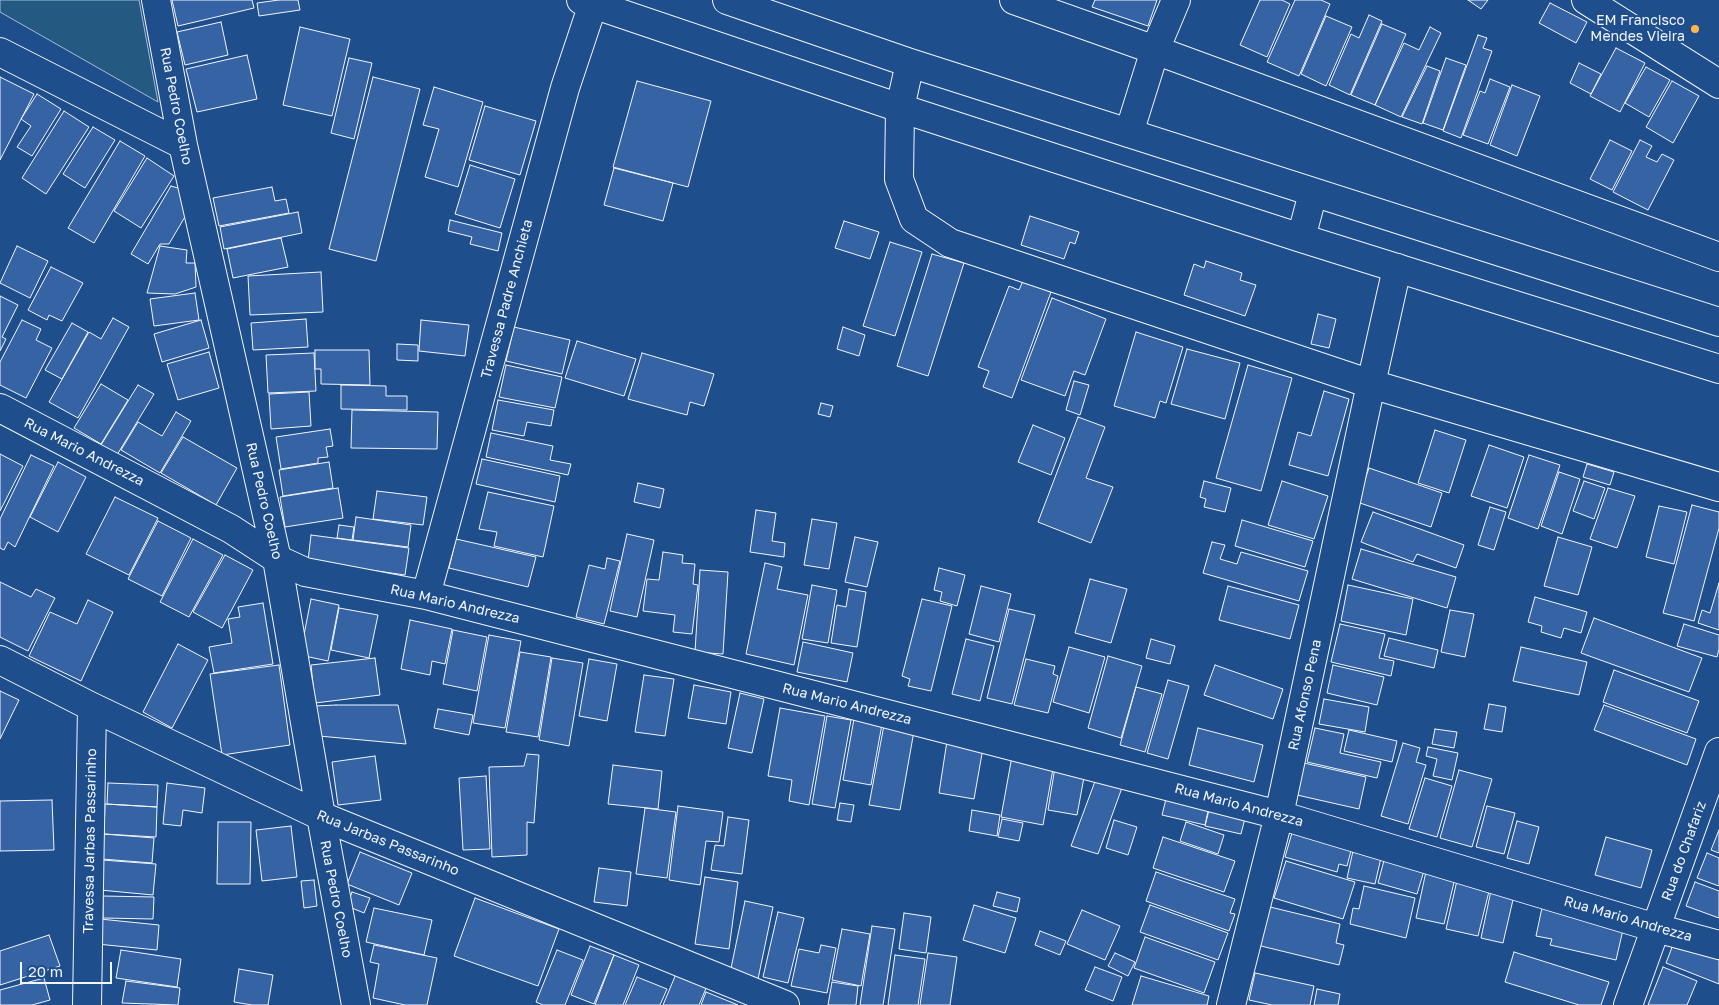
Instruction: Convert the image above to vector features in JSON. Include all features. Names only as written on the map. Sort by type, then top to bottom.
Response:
[{"type":"street","name":"Rua Pedro Coelho","points":[[156,0],[183,145],[277,559],[356,1005]]},
{"type":"street","points":[[727,0],[910,63],[1719,322]]},
{"type":"street","points":[[1014,0],[1156,50],[1719,257]]},
{"type":"street","points":[[1129,133],[1156,50],[1176,0]]},
{"type":"street","points":[[1586,0],[1719,84]]},
{"type":"street","points":[[587,2],[900,108],[1301,238],[1719,369]]},
{"type":"street","name":"Travessa Padre Anchieta","points":[[426,595],[566,88],[587,2]]},
{"type":"street","points":[[0,52],[183,145]]},
{"type":"street","points":[[910,63],[900,108],[899,179],[914,219],[950,243],[1371,384],[1719,487]]},
{"type":"street","points":[[1301,238],[1313,193]]},
{"type":"street","name":"Rua Afonso Pena","points":[[1231,1005],[1279,815],[1371,384],[1398,268]]},
{"type":"street","name":"Rua Mario Andrezza","points":[[0,408],[231,528],[277,559],[305,572],[426,595],[1279,815],[1656,928],[1719,945]]},
{"type":"street","name":"Rua Jarbas Passarinho","points":[[0,660],[92,708],[321,816],[785,1005]]},
{"type":"street","name":"Travessa Jarbas Passarinho","points":[[87,1005],[92,708]]},
{"type":"street","name":"Rua do Chafariz","points":[[1628,1005],[1719,752]]},
{"type":"shaded area","points":[[0,0],[139,0],[158,102],[0,12]]},
{"type":"building","points":[[172,0],[252,0],[254,8],[178,26]]},
{"type":"building","points":[[298,0],[300,10],[259,16],[257,3]]},
{"type":"building","points":[[1095,0],[1157,0],[1148,26],[1092,7]]},
{"type":"building","points":[[1260,0],[1282,0],[1290,4],[1267,57],[1240,45]]},
{"type":"building","points":[[1295,0],[1321,0],[1330,4],[1299,76],[1267,62]]},
{"type":"building","points":[[1468,0],[1488,0],[1481,9]]},
{"type":"building","points":[[1550,3],[1587,22],[1576,43],[1539,23]]},
{"type":"building","points":[[1369,15],[1382,21],[1350,95],[1329,85],[1351,34],[1359,38]]},
{"type":"building","points":[[1326,16],[1352,27],[1326,86],[1301,74]]},
{"type":"building","points":[[221,22],[228,55],[185,65],[177,32]]},
{"type":"building","points":[[1382,24],[1406,34],[1375,105],[1351,95]]},
{"type":"building","points":[[300,27],[350,39],[332,116],[283,105]]},
{"type":"building","points":[[1430,27],[1441,33],[1401,117],[1375,105],[1404,43],[1419,50]]},
{"type":"building","points":[[1478,35],[1487,38],[1483,48],[1492,51],[1461,138],[1443,131]]},
{"type":"building","points":[[1616,48],[1645,63],[1620,112],[1590,96]]},
{"type":"building","points":[[247,55],[257,99],[197,112],[186,69]]},
{"type":"building","points":[[349,58],[372,63],[354,139],[331,133]]},
{"type":"building","points":[[1446,58],[1466,65],[1443,130],[1423,123]]},
{"type":"building","points":[[1579,63],[1601,74],[1591,94],[1570,83]]},
{"type":"building","points":[[1427,66],[1440,71],[1422,124],[1402,117]]},
{"type":"building","points":[[1646,67],[1670,80],[1649,117],[1625,103]]},
{"type":"building","points":[[0,77],[34,94],[0,160]]},
{"type":"building","points":[[373,77],[420,89],[376,261],[329,249]]},
{"type":"building","points":[[1490,79],[1510,87],[1488,144],[1463,135],[1480,91],[1485,93]]},
{"type":"building","points":[[637,81],[711,101],[688,187],[613,167]]},
{"type":"building","points":[[1672,81],[1699,96],[1673,143],[1646,127]]},
{"type":"building","points":[[1512,85],[1540,96],[1517,156],[1490,145]]},
{"type":"building","points":[[434,87],[483,102],[458,187],[425,177],[439,129],[423,125]]},
{"type":"building","points":[[37,94],[61,109],[32,156],[17,147],[31,126],[21,119]]},
{"type":"building","points":[[485,106],[536,121],[520,175],[469,160]]},
{"type":"building","points":[[64,111],[89,127],[46,194],[22,178]]},
{"type":"building","points":[[93,127],[115,140],[85,188],[63,174]]},
{"type":"building","points":[[1610,140],[1632,151],[1612,190],[1590,179]]},
{"type":"building","points":[[1640,140],[1652,146],[1646,157],[1657,162],[1662,154],[1674,160],[1648,210],[1613,192]]},
{"type":"building","points":[[120,141],[145,156],[94,243],[68,228]]},
{"type":"building","points":[[147,158],[174,176],[141,228],[114,211]]},
{"type":"building","points":[[470,165],[515,179],[500,228],[455,214]]},
{"type":"building","points":[[614,168],[673,183],[663,221],[604,205]]},
{"type":"building","points":[[171,186],[181,189],[186,215],[169,244],[160,244],[148,264],[131,254]]},
{"type":"building","points":[[272,187],[275,201],[286,199],[289,213],[219,226],[213,198]]},
{"type":"building","points":[[298,212],[302,233],[224,249],[220,227]]},
{"type":"building","points":[[1030,216],[1079,232],[1075,244],[1070,242],[1064,259],[1021,245]]},
{"type":"building","points":[[450,220],[502,233],[498,251],[470,244],[472,237],[448,231]]},
{"type":"building","points":[[844,221],[879,232],[870,259],[835,248]]},
{"type":"building","points":[[281,238],[288,267],[233,278],[227,249]]},
{"type":"building","points":[[890,242],[922,252],[895,336],[863,326]]},
{"type":"building","points":[[17,246],[48,261],[30,298],[0,283]]},
{"type":"building","points":[[160,246],[187,250],[186,263],[195,263],[196,287],[175,294],[147,293]]},
{"type":"building","points":[[932,254],[964,263],[928,376],[897,366]]},
{"type":"building","points":[[1206,261],[1242,273],[1240,280],[1256,285],[1245,316],[1184,295],[1194,264],[1204,268]]},
{"type":"building","points":[[51,267],[83,283],[62,321],[49,315],[47,320],[28,310]]},
{"type":"building","points":[[321,272],[323,312],[250,315],[248,276]]},
{"type":"building","points":[[1023,281],[1051,292],[1012,398],[983,387],[989,371],[978,367],[1009,286],[1019,290]]},
{"type":"building","points":[[195,293],[199,320],[154,326],[150,299]]},
{"type":"building","points":[[0,296],[18,305],[2,337],[6,339],[0,351]]},
{"type":"building","points":[[1052,298],[1106,319],[1085,375],[1074,371],[1065,396],[1021,380]]},
{"type":"building","points":[[1318,314],[1336,319],[1329,348],[1311,344]]},
{"type":"building","points":[[113,318],[129,327],[78,418],[49,402],[89,332],[101,339]]},
{"type":"building","points":[[306,319],[308,347],[253,350],[251,323]]},
{"type":"building","points":[[22,320],[41,329],[36,340],[52,348],[26,398],[0,385],[0,362]]},
{"type":"building","points":[[201,320],[209,348],[162,362],[154,334]]},
{"type":"building","points":[[421,320],[469,325],[465,356],[419,351]]},
{"type":"building","points":[[72,323],[88,332],[62,379],[45,370]]},
{"type":"building","points":[[514,327],[570,340],[562,374],[506,361]]},
{"type":"building","points":[[843,327],[865,335],[859,356],[837,349]]},
{"type":"building","points":[[1136,332],[1183,347],[1166,403],[1160,401],[1155,418],[1114,406]]},
{"type":"building","points":[[577,341],[636,359],[624,396],[565,378]]},
{"type":"building","points":[[397,344],[418,345],[418,361],[397,360]]},
{"type":"building","points":[[1187,349],[1240,363],[1225,419],[1171,404]]},
{"type":"building","points":[[315,350],[369,350],[370,385],[321,384],[321,369],[315,369]]},
{"type":"building","points":[[209,352],[219,388],[178,400],[167,364]]},
{"type":"building","points":[[314,353],[316,391],[268,393],[266,355]]},
{"type":"building","points":[[642,353],[714,374],[704,406],[690,402],[687,415],[628,399]]},
{"type":"building","points":[[506,365],[562,377],[555,408],[499,397]]},
{"type":"building","points":[[1248,365],[1292,378],[1261,491],[1216,478]]},
{"type":"building","points":[[1074,381],[1089,385],[1080,415],[1066,410]]},
{"type":"building","points":[[101,384],[128,400],[101,444],[74,428]]},
{"type":"building","points":[[138,385],[154,394],[117,455],[101,445]]},
{"type":"building","points":[[341,385],[386,386],[386,396],[407,396],[407,410],[341,409]]},
{"type":"building","points":[[1324,391],[1349,399],[1328,476],[1289,465],[1298,432],[1311,436]]},
{"type":"building","points":[[309,392],[311,426],[271,429],[269,394]]},
{"type":"building","points":[[498,400],[554,410],[551,426],[527,422],[524,436],[492,430]]},
{"type":"building","points":[[821,403],[833,406],[830,417],[818,414]]},
{"type":"building","points":[[352,410],[438,412],[437,449],[351,448]]},
{"type":"building","points":[[176,412],[191,421],[160,473],[121,450],[138,422],[162,436]]},
{"type":"building","points":[[1078,417],[1105,427],[1086,478],[1113,487],[1091,543],[1038,522]]},
{"type":"building","points":[[1033,425],[1065,438],[1051,475],[1018,462]]},
{"type":"building","points":[[330,429],[333,446],[326,447],[328,457],[318,458],[318,463],[281,469],[276,437]]},
{"type":"building","points":[[1435,430],[1466,440],[1449,493],[1418,483]]},
{"type":"building","points":[[491,433],[553,446],[550,460],[571,464],[568,475],[486,457]]},
{"type":"building","points":[[183,437],[237,468],[216,505],[161,473]]},
{"type":"building","points":[[1489,445],[1524,457],[1507,508],[1471,496]]},
{"type":"building","points":[[0,454],[23,466],[0,511]]},
{"type":"building","points":[[31,455],[54,466],[15,547],[8,542],[4,550],[0,548],[0,519]]},
{"type":"building","points":[[1529,455],[1560,465],[1538,529],[1508,518]]},
{"type":"building","points":[[482,459],[560,476],[555,502],[476,484]]},
{"type":"building","points":[[58,462],[86,477],[58,532],[30,517]]},
{"type":"building","points":[[329,462],[333,488],[283,496],[279,470]]},
{"type":"building","points":[[1587,464],[1614,472],[1610,485],[1583,477]]},
{"type":"building","points":[[1369,468],[1442,493],[1431,527],[1357,502]]},
{"type":"building","points":[[1559,472],[1580,479],[1562,534],[1541,526]]},
{"type":"building","points":[[1204,481],[1231,488],[1225,512],[1204,507],[1206,499],[1200,497]]},
{"type":"building","points":[[1282,481],[1328,496],[1314,539],[1268,525]]},
{"type":"building","points":[[1584,481],[1605,488],[1594,519],[1573,511]]},
{"type":"building","points":[[638,483],[664,489],[660,508],[634,502]]},
{"type":"building","points":[[338,488],[343,518],[285,527],[280,497]]},
{"type":"building","points":[[1608,488],[1635,496],[1617,548],[1590,539]]},
{"type":"building","points":[[377,491],[427,497],[423,525],[373,519]]},
{"type":"building","points":[[488,492],[554,506],[543,557],[494,546],[497,532],[479,529]]},
{"type":"building","points":[[115,497],[158,518],[129,575],[86,554]]},
{"type":"building","points":[[1692,505],[1719,512],[1719,528],[1694,621],[1663,613]]},
{"type":"building","points":[[1659,506],[1687,512],[1674,564],[1646,557]]},
{"type":"building","points":[[1490,507],[1506,512],[1494,550],[1478,545]]},
{"type":"building","points":[[756,510],[776,513],[772,541],[785,543],[784,557],[750,552]]},
{"type":"building","points":[[1373,512],[1464,545],[1456,568],[1417,554],[1413,562],[1361,542]]},
{"type":"building","points":[[356,517],[411,525],[408,547],[353,540]]},
{"type":"building","points":[[812,519],[837,523],[829,569],[804,565]]},
{"type":"building","points":[[1242,520],[1313,541],[1305,567],[1235,546]]},
{"type":"building","points":[[158,521],[191,538],[162,596],[128,579]]},
{"type":"building","points":[[339,525],[354,527],[352,540],[337,538]]},
{"type":"building","points":[[627,534],[654,540],[637,617],[610,611]]},
{"type":"building","points":[[311,535],[409,548],[405,575],[308,561]]},
{"type":"building","points":[[855,537],[878,542],[867,587],[845,582]]},
{"type":"building","points":[[1558,537],[1592,547],[1578,595],[1544,586]]},
{"type":"building","points":[[193,539],[223,555],[189,617],[160,602]]},
{"type":"building","points":[[456,539],[536,557],[528,587],[449,568]]},
{"type":"building","points":[[1212,542],[1225,545],[1220,559],[1237,564],[1241,552],[1308,571],[1299,601],[1203,573]]},
{"type":"building","points":[[1361,549],[1456,577],[1447,608],[1352,579]]},
{"type":"building","points":[[663,552],[683,555],[682,563],[695,564],[693,584],[698,585],[692,634],[673,632],[675,615],[643,611],[647,579],[659,580]]},
{"type":"building","points":[[225,555],[253,570],[222,628],[193,612]]},
{"type":"building","points":[[607,558],[620,561],[604,624],[576,617],[589,565],[605,569]]},
{"type":"building","points":[[765,563],[782,567],[777,589],[808,595],[794,665],[746,654]]},
{"type":"building","points":[[939,568],[965,575],[957,606],[940,601],[942,592],[934,590]]},
{"type":"building","points":[[700,570],[728,572],[723,654],[695,652]]},
{"type":"building","points":[[1090,579],[1127,589],[1111,643],[1075,633]]},
{"type":"building","points":[[0,582],[31,597],[36,589],[55,598],[28,651],[0,637]]},
{"type":"building","points":[[1719,583],[1719,630],[1698,623],[1702,610],[1710,613]]},
{"type":"building","points":[[812,585],[837,590],[828,643],[802,639]]},
{"type":"building","points":[[1348,585],[1413,599],[1406,635],[1341,621]]},
{"type":"building","points":[[981,586],[1011,594],[999,642],[969,634]]},
{"type":"building","points":[[1228,586],[1299,605],[1290,639],[1219,620]]},
{"type":"building","points":[[849,589],[866,592],[857,647],[831,643],[837,605],[846,607]]},
{"type":"building","points":[[1535,597],[1587,612],[1581,633],[1564,628],[1561,638],[1541,632],[1542,626],[1528,622]]},
{"type":"building","points":[[311,599],[339,605],[328,661],[300,655]]},
{"type":"building","points":[[922,599],[952,606],[931,691],[908,686],[910,679],[902,676]]},
{"type":"building","points":[[88,600],[113,612],[81,681],[29,656],[50,612],[77,624]]},
{"type":"building","points":[[263,603],[273,664],[214,673],[209,647],[232,643],[228,619],[240,617],[238,607]]},
{"type":"building","points":[[339,608],[378,615],[369,658],[331,650]]},
{"type":"building","points":[[1009,609],[1035,615],[1012,704],[987,698]]},
{"type":"building","points":[[1450,610],[1474,614],[1465,657],[1441,652]]},
{"type":"building","points":[[1594,618],[1702,658],[1689,692],[1581,653]]},
{"type":"building","points":[[410,620],[452,629],[445,664],[432,661],[430,675],[401,669]]},
{"type":"building","points":[[1340,624],[1385,634],[1379,658],[1394,661],[1391,676],[1331,662]]},
{"type":"building","points":[[1684,624],[1719,635],[1717,657],[1677,646]]},
{"type":"building","points":[[453,630],[487,637],[477,691],[443,684]]},
{"type":"building","points":[[489,635],[521,641],[505,728],[473,723]]},
{"type":"building","points":[[1389,638],[1438,650],[1434,668],[1384,656]]},
{"type":"building","points":[[966,639],[994,646],[980,701],[952,694]]},
{"type":"building","points":[[1151,639],[1175,646],[1170,664],[1146,658]]},
{"type":"building","points":[[803,642],[853,653],[847,682],[797,672]]},
{"type":"building","points":[[178,644],[208,660],[172,728],[143,712]]},
{"type":"building","points":[[1069,647],[1105,657],[1089,713],[1053,702]]},
{"type":"building","points":[[1521,647],[1587,662],[1579,695],[1513,681]]},
{"type":"building","points":[[520,652],[551,657],[538,737],[506,732]]},
{"type":"building","points":[[1108,656],[1142,666],[1121,738],[1088,728]]},
{"type":"building","points":[[375,658],[380,695],[315,703],[311,665]]},
{"type":"building","points":[[552,658],[583,663],[569,746],[539,740]]},
{"type":"building","points":[[589,659],[617,664],[607,721],[579,716]]},
{"type":"building","points":[[1026,659],[1055,666],[1053,674],[1058,676],[1048,713],[1014,705]]},
{"type":"building","points":[[279,665],[290,745],[222,755],[210,674]]},
{"type":"building","points":[[1215,665],[1283,689],[1273,719],[1204,695]]},
{"type":"building","points":[[1333,665],[1384,677],[1377,705],[1327,693]]},
{"type":"building","points":[[1614,670],[1699,701],[1687,733],[1603,702]]},
{"type":"building","points":[[644,675],[674,679],[665,736],[635,732]]},
{"type":"building","points":[[1168,680],[1189,686],[1168,759],[1147,753]]},
{"type":"building","points":[[694,685],[731,692],[726,724],[688,718]]},
{"type":"building","points":[[1136,687],[1162,694],[1145,752],[1120,745]]},
{"type":"building","points":[[0,691],[19,700],[0,739]]},
{"type":"building","points":[[740,693],[764,699],[752,753],[728,748]]},
{"type":"building","points":[[1324,699],[1369,707],[1365,732],[1319,724]]},
{"type":"building","points":[[1489,704],[1506,707],[1502,732],[1484,729]]},
{"type":"building","points":[[398,705],[406,744],[319,736],[315,706]]},
{"type":"building","points":[[1604,705],[1696,739],[1687,765],[1594,730]]},
{"type":"building","points":[[780,708],[825,716],[809,805],[789,801],[792,780],[768,776]]},
{"type":"building","points":[[438,709],[473,715],[469,735],[434,728]]},
{"type":"building","points":[[827,716],[851,720],[835,808],[812,804]]},
{"type":"building","points":[[854,719],[882,724],[871,785],[843,780]]},
{"type":"building","points":[[884,725],[914,731],[900,810],[869,805]]},
{"type":"building","points":[[1198,728],[1263,745],[1254,782],[1189,765]]},
{"type":"building","points":[[1315,728],[1344,734],[1340,753],[1381,762],[1377,778],[1307,762]]},
{"type":"building","points":[[1435,729],[1457,732],[1454,748],[1432,744]]},
{"type":"building","points":[[1349,730],[1397,741],[1392,762],[1344,751]]},
{"type":"building","points":[[947,741],[983,748],[974,799],[939,793]]},
{"type":"building","points":[[1403,743],[1420,748],[1416,762],[1426,765],[1408,824],[1381,816]]},
{"type":"building","points":[[1428,747],[1458,753],[1452,780],[1433,776],[1437,759],[1426,756]]},
{"type":"building","points":[[527,754],[539,755],[534,823],[527,822],[527,855],[492,857],[489,767],[524,766]]},
{"type":"building","points":[[375,756],[381,800],[338,805],[332,762]]},
{"type":"building","points":[[1012,756],[1054,763],[1043,825],[1001,817]]},
{"type":"building","points":[[1304,763],[1366,777],[1359,809],[1297,795]]},
{"type":"building","points":[[613,765],[662,771],[658,809],[608,804]]},
{"type":"building","points":[[1055,767],[1085,772],[1077,815],[1048,810]]},
{"type":"building","points":[[1459,770],[1492,779],[1472,847],[1440,838]]},
{"type":"building","points":[[486,776],[490,849],[463,850],[459,778]]},
{"type":"building","points":[[1097,776],[1123,785],[1098,854],[1071,846]]},
{"type":"building","points":[[1425,778],[1452,786],[1437,837],[1409,829]]},
{"type":"building","points":[[108,783],[158,785],[157,807],[107,804]]},
{"type":"building","points":[[167,783],[205,788],[202,813],[183,810],[181,826],[163,824]]},
{"type":"building","points":[[1168,791],[1210,802],[1205,825],[1162,815]]},
{"type":"building","points":[[52,800],[54,850],[0,851],[0,801]]},
{"type":"building","points":[[1211,802],[1247,810],[1241,834],[1205,826]]},
{"type":"building","points":[[840,803],[854,805],[851,822],[837,820]]},
{"type":"building","points":[[105,804],[157,807],[156,837],[104,834]]},
{"type":"building","points":[[678,806],[723,812],[719,842],[706,841],[700,885],[669,880]]},
{"type":"building","points":[[1487,806],[1515,813],[1504,854],[1476,847]]},
{"type":"building","points":[[645,808],[676,812],[667,878],[636,874]]},
{"type":"building","points":[[972,810],[1000,815],[997,836],[969,831]]},
{"type":"building","points":[[728,817],[749,820],[742,874],[711,870],[715,845],[724,846]]},
{"type":"building","points":[[1002,819],[1023,823],[1019,841],[998,837]]},
{"type":"building","points":[[1114,820],[1137,827],[1128,855],[1106,848]]},
{"type":"building","points":[[1517,821],[1539,827],[1529,864],[1507,858]]},
{"type":"building","points":[[218,822],[251,822],[250,884],[217,884]]},
{"type":"building","points":[[1186,822],[1224,835],[1218,854],[1180,841]]},
{"type":"building","points":[[291,826],[297,877],[262,881],[256,830]]},
{"type":"building","points":[[1294,826],[1353,843],[1347,866],[1339,864],[1337,872],[1285,857]]},
{"type":"building","points":[[1719,830],[1719,853],[1711,850]]},
{"type":"building","points":[[104,834],[154,838],[152,863],[102,859]]},
{"type":"building","points":[[1163,837],[1235,861],[1224,892],[1153,868]]},
{"type":"building","points":[[1606,837],[1652,850],[1641,888],[1595,875]]},
{"type":"building","points":[[1355,842],[1383,849],[1375,884],[1347,878]]},
{"type":"building","points":[[360,852],[412,873],[399,905],[347,884]]},
{"type":"building","points":[[1386,853],[1426,864],[1417,894],[1378,883]]},
{"type":"building","points":[[1707,853],[1719,858],[1719,886],[1697,878]]},
{"type":"building","points":[[102,860],[156,864],[153,895],[100,890]]},
{"type":"building","points":[[1286,861],[1355,882],[1343,919],[1274,898]]},
{"type":"building","points":[[1427,867],[1456,874],[1444,924],[1416,918]]},
{"type":"building","points":[[599,868],[631,872],[627,906],[594,902]]},
{"type":"building","points":[[1156,872],[1235,899],[1230,913],[1235,914],[1229,931],[1146,901]]},
{"type":"building","points":[[1458,876],[1491,883],[1478,936],[1446,929]]},
{"type":"building","points":[[705,877],[738,882],[729,949],[695,944]]},
{"type":"building","points":[[314,880],[317,906],[304,908],[301,881]]},
{"type":"building","points":[[1695,882],[1719,891],[1719,918],[1686,906]]},
{"type":"building","points":[[1364,886],[1415,898],[1406,938],[1350,924],[1353,908],[1359,909]]},
{"type":"building","points":[[1492,886],[1515,891],[1503,943],[1481,938]]},
{"type":"building","points":[[352,892],[370,898],[364,913],[347,906]]},
{"type":"building","points":[[997,892],[1020,898],[1017,912],[993,906]]},
{"type":"building","points":[[103,896],[154,897],[153,919],[103,918]]},
{"type":"building","points":[[475,898],[559,929],[538,986],[454,956]]},
{"type":"building","points":[[745,901],[773,907],[758,979],[730,973]]},
{"type":"building","points":[[1543,903],[1625,921],[1616,960],[1550,945],[1552,939],[1536,936]]},
{"type":"building","points":[[974,905],[1016,918],[1005,953],[963,940]]},
{"type":"building","points":[[1150,905],[1228,933],[1218,960],[1140,932]]},
{"type":"building","points":[[1266,906],[1340,924],[1336,943],[1344,945],[1339,965],[1257,945]]},
{"type":"building","points":[[374,908],[432,920],[424,955],[366,942]]},
{"type":"building","points":[[1082,910],[1120,926],[1105,960],[1067,944]]},
{"type":"building","points":[[778,912],[804,918],[788,983],[763,977]]},
{"type":"building","points":[[904,913],[931,917],[926,953],[899,949]]},
{"type":"building","points":[[100,919],[159,925],[157,950],[97,944]]},
{"type":"building","points":[[872,926],[895,929],[883,1005],[860,1005]]},
{"type":"building","points":[[842,929],[870,934],[861,986],[832,980]]},
{"type":"building","points":[[1040,931],[1066,941],[1060,955],[1035,945]]},
{"type":"building","points":[[49,935],[60,966],[0,985],[0,951]]},
{"type":"building","points":[[1145,937],[1215,962],[1204,993],[1134,968]]},
{"type":"building","points":[[1674,942],[1719,960],[1719,984],[1666,963]]},
{"type":"building","points":[[374,945],[437,958],[427,1005],[405,1005],[373,998],[379,964],[370,962]]},
{"type":"building","points":[[821,945],[836,948],[827,993],[791,986],[799,949],[819,953]]},
{"type":"building","points":[[590,946],[614,955],[594,1004],[571,995]]},
{"type":"building","points":[[121,950],[181,959],[177,987],[116,978]]},
{"type":"building","points":[[557,950],[583,960],[565,1005],[543,1005],[536,1002]]},
{"type":"building","points":[[1514,952],[1609,982],[1601,1005],[1579,1005],[1505,982]]},
{"type":"building","points":[[928,953],[957,957],[950,1005],[920,1005]]},
{"type":"building","points":[[1115,953],[1135,962],[1128,976],[1108,966]]},
{"type":"building","points":[[614,955],[639,965],[623,1005],[595,1005]]},
{"type":"building","points":[[895,955],[925,959],[918,1005],[888,1005]]},
{"type":"building","points":[[1095,967],[1122,977],[1113,1001],[1085,990]]},
{"type":"building","points":[[1663,967],[1697,981],[1687,1005],[1648,1005]]},
{"type":"building","points":[[239,969],[273,975],[268,1005],[234,1002]]},
{"type":"building","points":[[1255,973],[1314,986],[1310,1005],[1272,1005],[1249,1000]]},
{"type":"building","points":[[676,974],[707,986],[699,1005],[663,1005]]},
{"type":"building","points":[[1141,976],[1209,996],[1207,1005],[1132,1005]]},
{"type":"building","points":[[637,977],[667,989],[660,1005],[625,1005]]},
{"type":"building","points":[[44,978],[50,1000],[32,1005],[0,1005],[0,990]]},
{"type":"building","points":[[126,981],[180,988],[178,1005],[122,1003]]},
{"type":"building","points":[[832,982],[858,986],[856,1005],[828,1005]]},
{"type":"building","points":[[1317,989],[1340,994],[1338,1005],[1314,1005]]},
{"type":"building","points":[[706,992],[738,1005],[701,1005]]},
{"type":"place","name":"EM Francisco Mendes Vieira","points":[[1695,29]]}]
